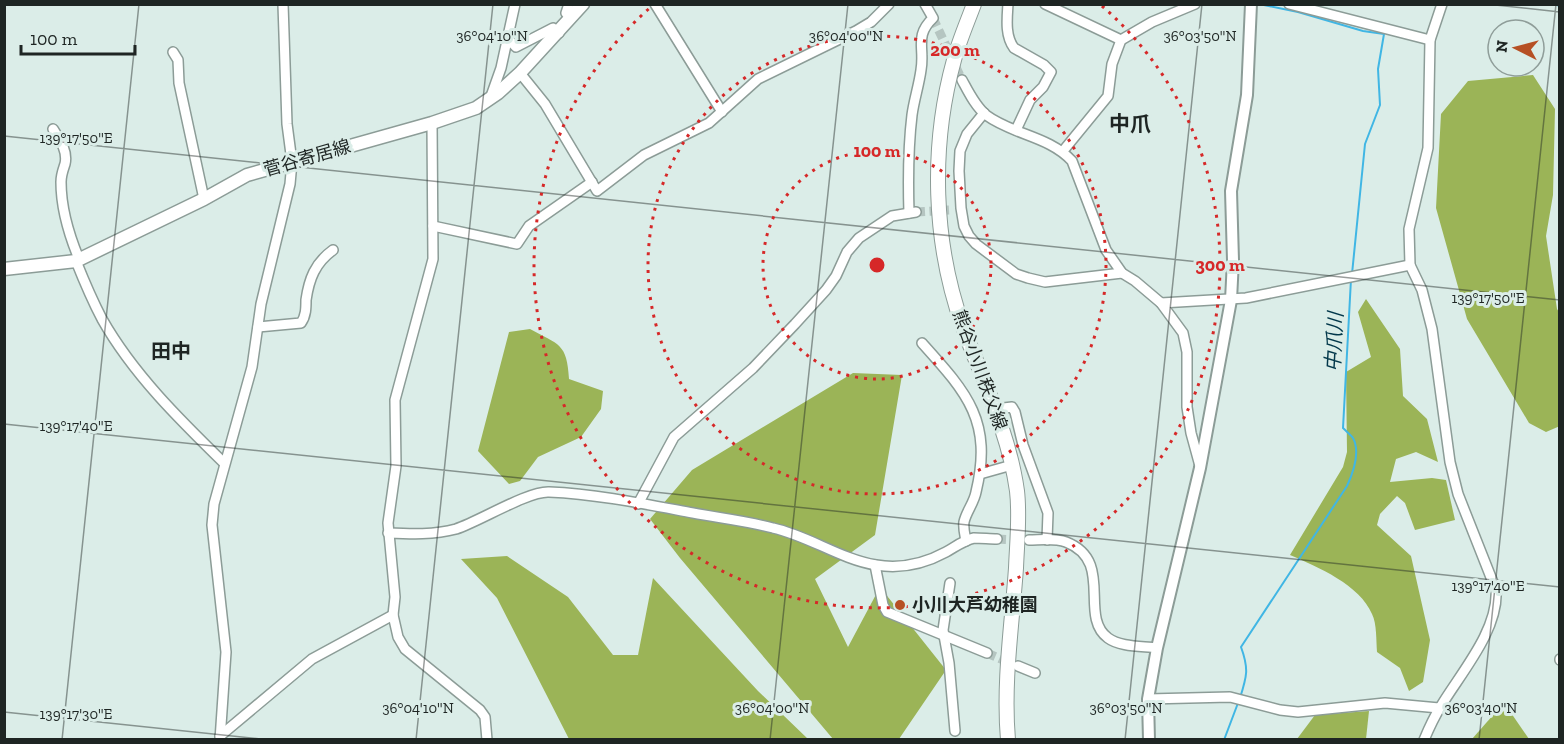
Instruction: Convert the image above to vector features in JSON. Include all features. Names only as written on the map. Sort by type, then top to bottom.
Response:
[{"type":"main road","name":"菅谷寄居線","points":[[4,269],[78,260],[204,199],[247,175],[432,123],[476,108],[520,74],[583,4]]},
{"type":"main road","name":"熊谷小川秩父線","points":[[974,4],[954,58],[947,86],[938,169],[938,210],[945,266],[956,305],[995,409],[1012,465],[1019,520],[1007,663],[1008,740]]},
{"type":"street","points":[[220,738],[226,652],[212,525],[214,504],[224,463],[252,367],[261,304],[290,184],[292,162],[287,124],[283,4]]},
{"type":"street","points":[[490,99],[501,68],[515,4]]},
{"type":"street","points":[[569,4],[566,13],[571,18]]},
{"type":"street","points":[[655,4],[722,112]]},
{"type":"street","points":[[520,74],[545,104],[597,191],[644,155],[709,123],[758,79],[856,31],[871,22],[889,4]]},
{"type":"street","points":[[638,504],[674,437],[753,368],[795,324],[831,283],[847,252],[859,238],[892,216],[913,213],[908,160],[912,114],[922,69],[921,37],[925,26],[933,18],[925,4]]},
{"type":"street","points":[[1008,4],[1008,29],[1011,44],[1051,72],[1042,87],[1030,100],[1016,130]]},
{"type":"street","points":[[1045,4],[1121,40]]},
{"type":"street","points":[[1063,151],[1108,96],[1112,64],[1121,40],[1152,22],[1195,4]]},
{"type":"street","points":[[1149,740],[1148,699],[1157,648],[1200,468],[1231,300],[1233,261],[1231,191],[1247,95],[1251,4]]},
{"type":"street","points":[[1289,4],[1430,40]]},
{"type":"street","points":[[1424,740],[1439,708],[1490,625],[1497,602],[1496,591],[1458,494],[1450,462],[1432,329],[1422,290],[1410,265],[1409,229],[1428,148],[1430,40],[1442,4]]},
{"type":"street","points":[[507,38],[516,47],[553,28],[559,33]]},
{"type":"street","points":[[173,52],[178,60],[178,83],[204,199]]},
{"type":"street","points":[[962,80],[984,113],[1016,130],[1050,142],[1063,151],[1077,169],[1106,250],[1122,273],[1161,303],[1183,333],[1187,352],[1187,407],[1200,468]]},
{"type":"street","points":[[984,113],[967,134],[960,151],[958,171],[961,208],[969,236],[976,244],[1016,274],[1045,282],[1122,273]]},
{"type":"street","points":[[432,123],[433,259],[395,400],[396,466],[388,533],[395,597],[393,615],[398,637],[405,649],[480,710],[485,717],[487,740]]},
{"type":"street","points":[[53,129],[65,152],[60,181],[69,236],[89,293],[104,322],[154,390],[224,463]]},
{"type":"street","points":[[434,226],[517,244],[529,226],[592,182]]},
{"type":"street","points":[[950,210],[961,208]]},
{"type":"street","points":[[258,327],[301,323],[305,317],[307,292],[312,273],[318,263],[333,250]]},
{"type":"street","points":[[1161,303],[1231,300],[1410,265]]},
{"type":"street","points":[[922,343],[952,376],[966,397],[979,429],[982,444],[980,474],[976,495],[963,523],[966,541]]},
{"type":"street","points":[[995,409],[1012,406],[1015,412],[1023,445],[1048,513],[1047,540]]},
{"type":"street","points":[[980,474],[1012,465]]},
{"type":"street","points":[[388,533],[425,534],[455,529],[529,496],[546,492],[638,504],[773,528],[806,538],[847,557],[874,565],[896,567],[926,561],[975,538],[997,539]]},
{"type":"street","points":[[1029,540],[1066,543],[1081,552],[1088,561],[1095,585],[1094,602],[1102,633],[1120,643],[1157,648]]},
{"type":"street","points":[[874,565],[883,605],[887,612],[987,653]]},
{"type":"street","points":[[950,583],[943,623],[950,663],[955,731]]},
{"type":"street","points":[[220,738],[312,659],[393,615]]},
{"type":"street","points":[[1018,666],[1035,673]]},
{"type":"street","points":[[1148,699],[1230,697],[1280,710],[1298,712],[1385,703],[1439,708]]},
{"type":"green space","points":[[1535,78],[1555,109],[1553,195],[1546,236],[1559,312],[1560,426],[1546,432],[1529,423],[1467,319],[1436,208],[1441,114],[1468,81]]},
{"type":"green space","points":[[1366,299],[1400,349],[1403,396],[1427,419],[1438,462],[1416,452],[1396,459],[1390,482],[1432,478],[1446,480],[1455,520],[1415,530],[1405,503],[1397,496],[1380,514],[1377,525],[1411,556],[1430,640],[1423,682],[1409,691],[1400,668],[1377,652],[1374,618],[1358,594],[1337,578],[1290,555],[1343,467],[1347,452],[1346,372],[1371,357],[1358,312]]},
{"type":"green space","points":[[530,329],[560,347],[566,358],[569,379],[603,391],[601,409],[581,437],[538,457],[520,481],[509,484],[478,451],[509,332]]},
{"type":"green space","points":[[853,373],[902,375],[875,535],[815,579],[848,647],[880,587],[946,670],[899,739],[833,739],[680,558],[650,519],[692,470]]},
{"type":"green space","points":[[507,556],[568,597],[613,655],[638,655],[653,578],[758,691],[808,739],[569,739],[497,598],[461,559]]},
{"type":"green space","points":[[1509,710],[1529,739],[1472,739],[1494,714]]},
{"type":"green space","points":[[1369,711],[1366,739],[1297,739],[1315,715]]},
{"type":"waterway","name":"中爪川","points":[[1259,4],[1298,12],[1363,31],[1384,34],[1378,69],[1380,105],[1365,144],[1352,274]]},
{"type":"waterway","points":[[1556,4],[1560,7]]},
{"type":"waterway","name":"中爪川","points":[[1240,698],[1246,672],[1241,647],[1347,486],[1354,469],[1355,444],[1343,428],[1351,279]]},
{"type":"waterway","name":"中爪川","points":[[1224,740],[1238,703]]},
{"type":"tunnel","points":[[933,18],[962,80]]},
{"type":"tunnel","points":[[916,212],[949,210]]},
{"type":"tunnel","points":[[997,539],[1020,540]]},
{"type":"tunnel","points":[[987,653],[1010,663]]},
{"type":"place","name":"小川大芦幼稚園","points":[[900,605]]},
{"type":"district","name":"中爪","points":[[1130,123]]},
{"type":"district","name":"田中","points":[[171,351]]}]
